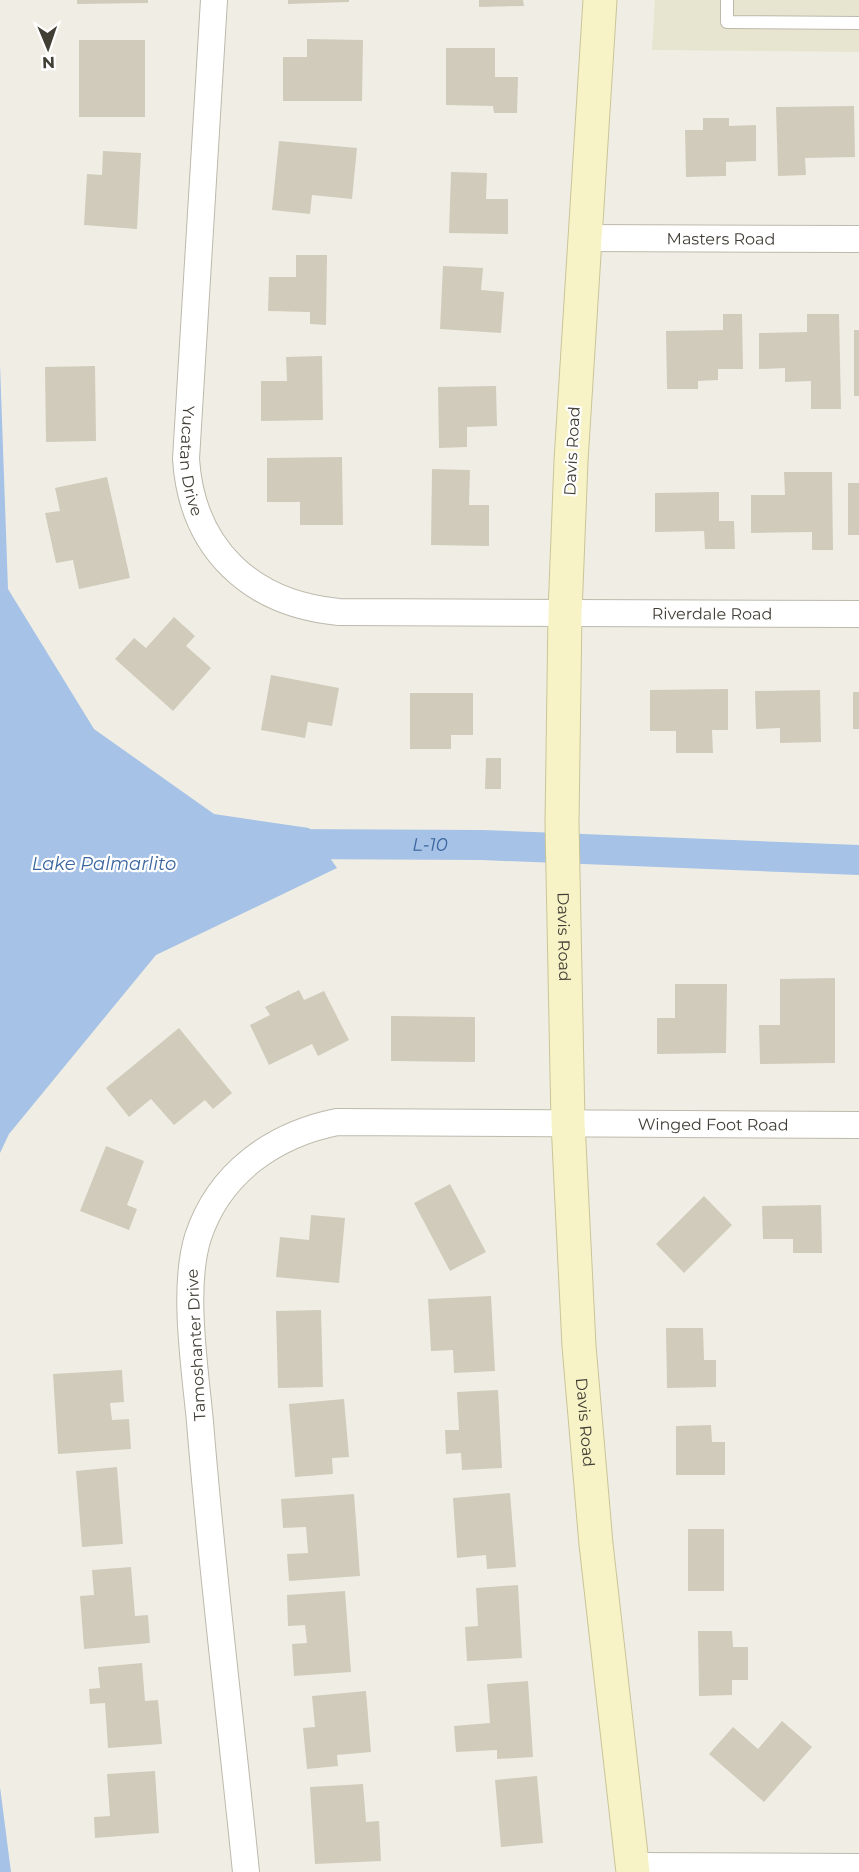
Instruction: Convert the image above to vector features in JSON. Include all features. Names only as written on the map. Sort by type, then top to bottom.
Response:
[{"type":"street","name":"Yucatan Drive","points":[[214,0],[186,459],[192,498],[207,534],[230,566],[246,579],[279,599],[298,606],[339,612],[565,613]]},
{"type":"street","name":"Davis Road","points":[[600,0],[571,461],[565,613],[563,881],[568,1122],[579,1346],[595,1533],[633,1869]]},
{"type":"street","name":"Masters Road","points":[[585,238],[859,239]]},
{"type":"street","name":"Riverdale Road","points":[[565,613],[859,614]]},
{"type":"street","name":"Tamoshanter Drive","points":[[246,1872],[213,1579],[194,1349],[191,1277],[193,1257],[206,1218],[228,1183],[258,1154],[278,1141],[317,1126],[358,1121],[568,1122]]},
{"type":"street","name":"Winged Foot Road","points":[[568,1122],[859,1125]]},
{"type":"street","points":[[633,1869],[859,1867]]},
{"type":"lane","points":[[727,0],[726,22],[859,23]]},
{"type":"shaded area","points":[[655,0],[859,0],[859,52],[652,50]]},
{"type":"water","name":"Lake Palmarlito","points":[[0,364],[8,589],[94,729],[214,814],[309,828],[337,868],[156,955],[9,1134],[0,1153]]},
{"type":"water","points":[[0,1787],[11,1872],[0,1872]]},
{"type":"building","points":[[77,0],[148,0],[148,3],[77,4]]},
{"type":"building","points":[[288,0],[349,0],[349,2],[288,4]]},
{"type":"building","points":[[479,0],[523,0],[524,6],[479,7]]},
{"type":"building","points":[[307,39],[363,40],[362,101],[283,101],[283,57],[307,57]]},
{"type":"building","points":[[79,40],[145,40],[145,117],[79,117]]},
{"type":"building","points":[[446,48],[495,48],[495,77],[518,77],[517,113],[494,113],[493,106],[446,105]]},
{"type":"building","points":[[854,106],[855,157],[805,158],[806,175],[778,176],[776,107]]},
{"type":"building","points":[[703,118],[729,118],[729,126],[756,125],[756,161],[726,162],[726,176],[686,177],[685,130],[703,130]]},
{"type":"building","points":[[279,141],[357,148],[352,199],[312,195],[310,214],[272,210]]},
{"type":"building","points":[[103,151],[141,153],[137,229],[84,225],[87,174],[102,175]]},
{"type":"building","points":[[451,172],[487,173],[486,199],[508,199],[508,234],[449,233]]},
{"type":"building","points":[[296,255],[327,255],[326,325],[310,324],[310,312],[268,311],[269,277],[296,277]]},
{"type":"building","points":[[443,266],[483,268],[481,290],[504,292],[501,333],[440,329]]},
{"type":"building","points":[[723,314],[742,314],[743,369],[718,369],[718,380],[698,381],[698,389],[667,389],[666,331],[723,330]]},
{"type":"building","points":[[807,314],[839,314],[841,409],[811,409],[811,381],[785,382],[785,368],[759,369],[759,333],[807,332]]},
{"type":"building","points":[[854,330],[859,330],[859,396],[854,396]]},
{"type":"building","points":[[322,356],[323,420],[261,421],[261,381],[287,381],[286,357]]},
{"type":"building","points":[[95,366],[96,441],[46,442],[45,367]]},
{"type":"building","points":[[496,386],[497,426],[467,427],[467,447],[439,448],[438,387]]},
{"type":"building","points":[[342,457],[343,525],[300,525],[300,502],[267,502],[267,458]]},
{"type":"building","points":[[432,469],[470,470],[469,505],[489,505],[489,546],[431,545]]},
{"type":"building","points":[[784,472],[832,472],[833,550],[812,550],[812,532],[751,533],[751,495],[785,495]]},
{"type":"building","points":[[107,477],[130,578],[79,589],[73,560],[56,563],[45,513],[60,511],[55,488]]},
{"type":"building","points":[[848,483],[859,483],[859,535],[848,535]]},
{"type":"building","points":[[719,492],[719,521],[734,521],[735,549],[705,549],[704,531],[655,532],[655,493]]},
{"type":"building","points":[[174,617],[195,636],[186,646],[211,668],[173,711],[115,659],[134,638],[146,648]]},
{"type":"building","points":[[271,675],[339,688],[332,726],[308,722],[305,738],[261,730]]},
{"type":"building","points":[[728,689],[728,730],[712,730],[713,753],[676,753],[676,731],[650,731],[650,690]]},
{"type":"building","points":[[820,690],[821,742],[780,743],[780,728],[756,729],[755,691]]},
{"type":"building","points":[[853,692],[859,692],[859,729],[853,729]]},
{"type":"building","points":[[410,693],[473,693],[473,735],[451,735],[451,749],[410,749]]},
{"type":"building","points":[[486,758],[501,758],[501,789],[485,789]]},
{"type":"building","points":[[835,978],[835,1063],[760,1064],[759,1025],[780,1025],[780,979]]},
{"type":"building","points":[[675,984],[727,984],[726,1053],[657,1054],[657,1018],[675,1018]]},
{"type":"building","points":[[299,990],[304,1000],[324,991],[349,1040],[318,1056],[312,1044],[269,1065],[250,1025],[270,1015],[265,1007]]},
{"type":"building","points":[[391,1016],[475,1017],[475,1062],[391,1061]]},
{"type":"building","points":[[179,1028],[232,1093],[213,1109],[205,1100],[174,1125],[151,1099],[129,1117],[106,1088]]},
{"type":"building","points":[[106,1146],[144,1161],[127,1205],[137,1209],[129,1230],[80,1211]]},
{"type":"building","points":[[450,1184],[486,1252],[450,1271],[414,1203]]},
{"type":"building","points":[[704,1196],[732,1225],[684,1273],[656,1244]]},
{"type":"building","points":[[821,1205],[822,1253],[793,1253],[793,1239],[763,1239],[762,1206]]},
{"type":"building","points":[[311,1215],[345,1218],[339,1283],[276,1277],[280,1237],[309,1240]]},
{"type":"building","points":[[491,1296],[495,1371],[454,1373],[453,1350],[431,1351],[428,1299]]},
{"type":"building","points":[[321,1310],[323,1387],[278,1388],[276,1311]]},
{"type":"building","points":[[666,1328],[703,1328],[704,1360],[716,1360],[716,1387],[667,1388]]},
{"type":"building","points":[[122,1370],[124,1402],[110,1403],[112,1420],[129,1419],[131,1449],[58,1454],[53,1374]]},
{"type":"building","points":[[498,1390],[502,1468],[462,1470],[461,1453],[446,1454],[445,1430],[459,1430],[457,1392]]},
{"type":"building","points":[[344,1399],[349,1457],[332,1458],[333,1474],[295,1477],[289,1404]]},
{"type":"building","points":[[711,1425],[712,1442],[725,1442],[725,1475],[676,1475],[676,1426]]},
{"type":"building","points":[[117,1467],[123,1544],[82,1547],[76,1471]]},
{"type":"building","points":[[510,1493],[516,1567],[487,1569],[486,1555],[457,1558],[453,1498]]},
{"type":"building","points":[[354,1494],[360,1576],[289,1581],[287,1554],[308,1553],[306,1527],[283,1528],[281,1499]]},
{"type":"building","points":[[688,1529],[724,1529],[724,1591],[688,1591]]},
{"type":"building","points":[[131,1567],[135,1616],[148,1615],[150,1643],[84,1649],[80,1596],[94,1595],[92,1570]]},
{"type":"building","points":[[518,1585],[522,1658],[467,1661],[465,1627],[478,1626],[476,1588]]},
{"type":"building","points":[[345,1591],[351,1672],[294,1676],[292,1644],[307,1643],[305,1625],[288,1626],[287,1595]]},
{"type":"building","points":[[698,1631],[732,1631],[733,1647],[748,1647],[748,1680],[732,1680],[732,1695],[699,1696]]},
{"type":"building","points":[[142,1663],[145,1701],[158,1700],[162,1744],[108,1748],[105,1703],[90,1704],[89,1689],[100,1688],[98,1667]]},
{"type":"building","points":[[528,1681],[533,1757],[497,1759],[497,1750],[456,1752],[454,1726],[490,1723],[487,1684]]},
{"type":"building","points":[[366,1691],[371,1752],[337,1755],[338,1766],[307,1769],[303,1728],[315,1727],[312,1696]]},
{"type":"building","points":[[782,1721],[812,1747],[764,1802],[709,1754],[733,1727],[758,1749]]},
{"type":"building","points":[[155,1771],[159,1833],[95,1838],[94,1817],[110,1816],[107,1774]]},
{"type":"building","points":[[537,1776],[543,1843],[501,1847],[495,1780]]},
{"type":"building","points":[[363,1784],[366,1822],[379,1821],[381,1861],[315,1864],[310,1787]]},
{"type":"waterway","name":"L-10","points":[[280,844],[482,845],[859,860]]}]
